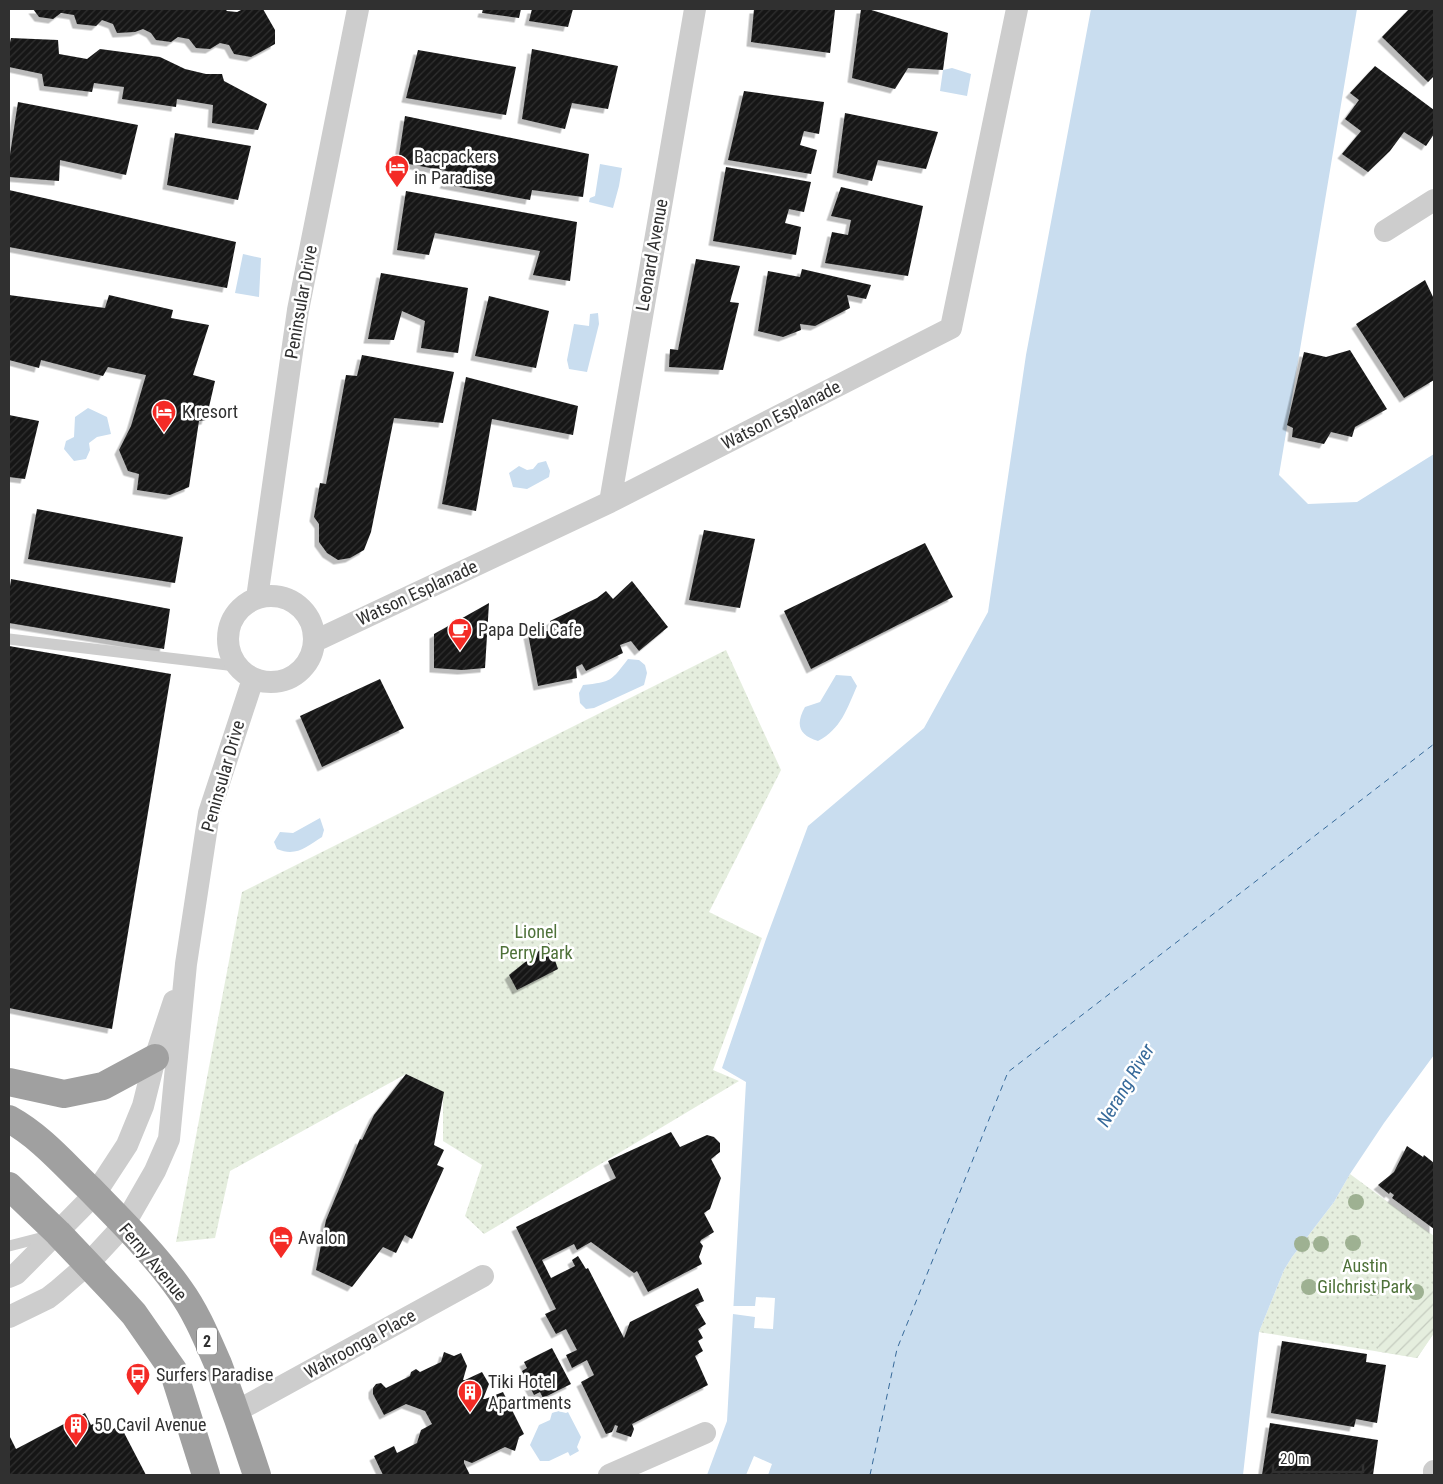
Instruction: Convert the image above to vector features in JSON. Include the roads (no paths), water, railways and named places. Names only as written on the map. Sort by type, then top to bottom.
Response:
[{"type":"highway","points":[[9,1082],[64,1094],[103,1086],[154,1058]]},
{"type":"highway","name":"2","points":[[9,1118],[51,1150],[95,1194]]},
{"type":"highway","points":[[9,1186],[58,1233],[134,1314],[173,1370],[206,1475]]},
{"type":"highway","name":"Ferny Avenue","points":[[95,1194],[155,1258],[181,1291],[200,1324],[236,1411],[257,1475]]},
{"type":"street","name":"Peninsular Drive","points":[[257,598],[298,310],[358,9]]},
{"type":"street","name":"Leonard Avenue","points":[[610,502],[695,9]]},
{"type":"street","name":"Watson Esplanade","points":[[315,641],[610,502],[951,328],[1016,9]]},
{"type":"street","points":[[1385,231],[1434,200]]},
{"type":"street","points":[[281,597],[292,601],[302,608],[314,629],[315,641],[310,658],[299,673],[289,679],[265,682],[245,673],[229,650],[228,637],[230,625],[237,613],[246,604],[257,598],[281,597]]},
{"type":"street","name":"Peninsular Drive","points":[[9,1317],[48,1298],[87,1265],[124,1225],[155,1171],[169,1139],[186,964],[209,814],[245,673]]},
{"type":"street","name":"Peninsular Drive","points":[[9,1277],[16,1274],[95,1194],[128,1145],[136,1125],[154,1058],[186,964]]},
{"type":"street","name":"Wahroonga Place","points":[[236,1411],[483,1276]]},
{"type":"street","points":[[609,1475],[705,1433]]},
{"type":"lane","points":[[9,639],[245,673]]},
{"type":"lane","points":[[9,1246],[58,1233]]},
{"type":"water","name":"Nerang River","points":[[1091,9],[1357,9],[1279,475],[1308,504],[1357,502],[1434,454],[1434,1055],[1384,1123],[1334,1202],[1284,1270],[1259,1332],[1243,1475],[707,1475],[727,1421],[746,1082],[722,1068],[766,939],[808,826],[924,728],[988,612],[1026,355]]},
{"type":"water","points":[[952,68],[971,74],[967,96],[940,91],[943,70]]},
{"type":"water","points":[[600,164],[622,168],[613,208],[589,202],[590,198],[595,196]]},
{"type":"water","points":[[243,254],[261,258],[259,297],[235,293]]},
{"type":"water","points":[[598,313],[599,324],[587,372],[569,369],[567,360],[574,324],[589,326],[590,314]]},
{"type":"water","points":[[88,408],[107,417],[111,434],[97,437],[89,443],[90,450],[86,459],[74,461],[64,449],[66,441],[74,437],[75,417]]},
{"type":"water","points":[[546,461],[550,471],[549,477],[527,489],[513,487],[509,473],[519,466],[527,470],[533,469],[538,463]]},
{"type":"water","points":[[628,659],[639,660],[645,665],[647,673],[644,685],[594,708],[586,709],[580,703],[579,693],[583,685],[600,683],[610,679]]},
{"type":"water","points":[[836,675],[851,676],[857,686],[838,724],[818,741],[803,732],[800,719],[805,707],[820,702]]},
{"type":"water","points":[[320,818],[324,830],[322,837],[301,850],[290,852],[277,849],[274,842],[280,832],[293,833]]},
{"type":"water","points":[[558,1411],[568,1412],[581,1437],[577,1447],[579,1451],[570,1456],[568,1452],[549,1461],[540,1461],[530,1445],[539,1425],[550,1420],[552,1413]]},
{"type":"place","name":"Bacpackers in Paradise","points":[[397,188]]},
{"type":"place","name":"K resort","points":[[164,433]]},
{"type":"place","name":"Papa Deli Cafe","points":[[460,651]]},
{"type":"place","name":"Avalon","points":[[281,1259]]},
{"type":"place","name":"Surfers Paradise","points":[[138,1396]]},
{"type":"place","name":"Tiki Hotel Apartments","points":[[470,1413]]},
{"type":"place","name":"50 Cavil Avenue","points":[[76,1446]]},
{"type":"park label","name":"Lionel Perry Park","points":[[536,942]]},
{"type":"park label","name":"Austin Gilchrist Park","points":[[1365,1276]]}]
